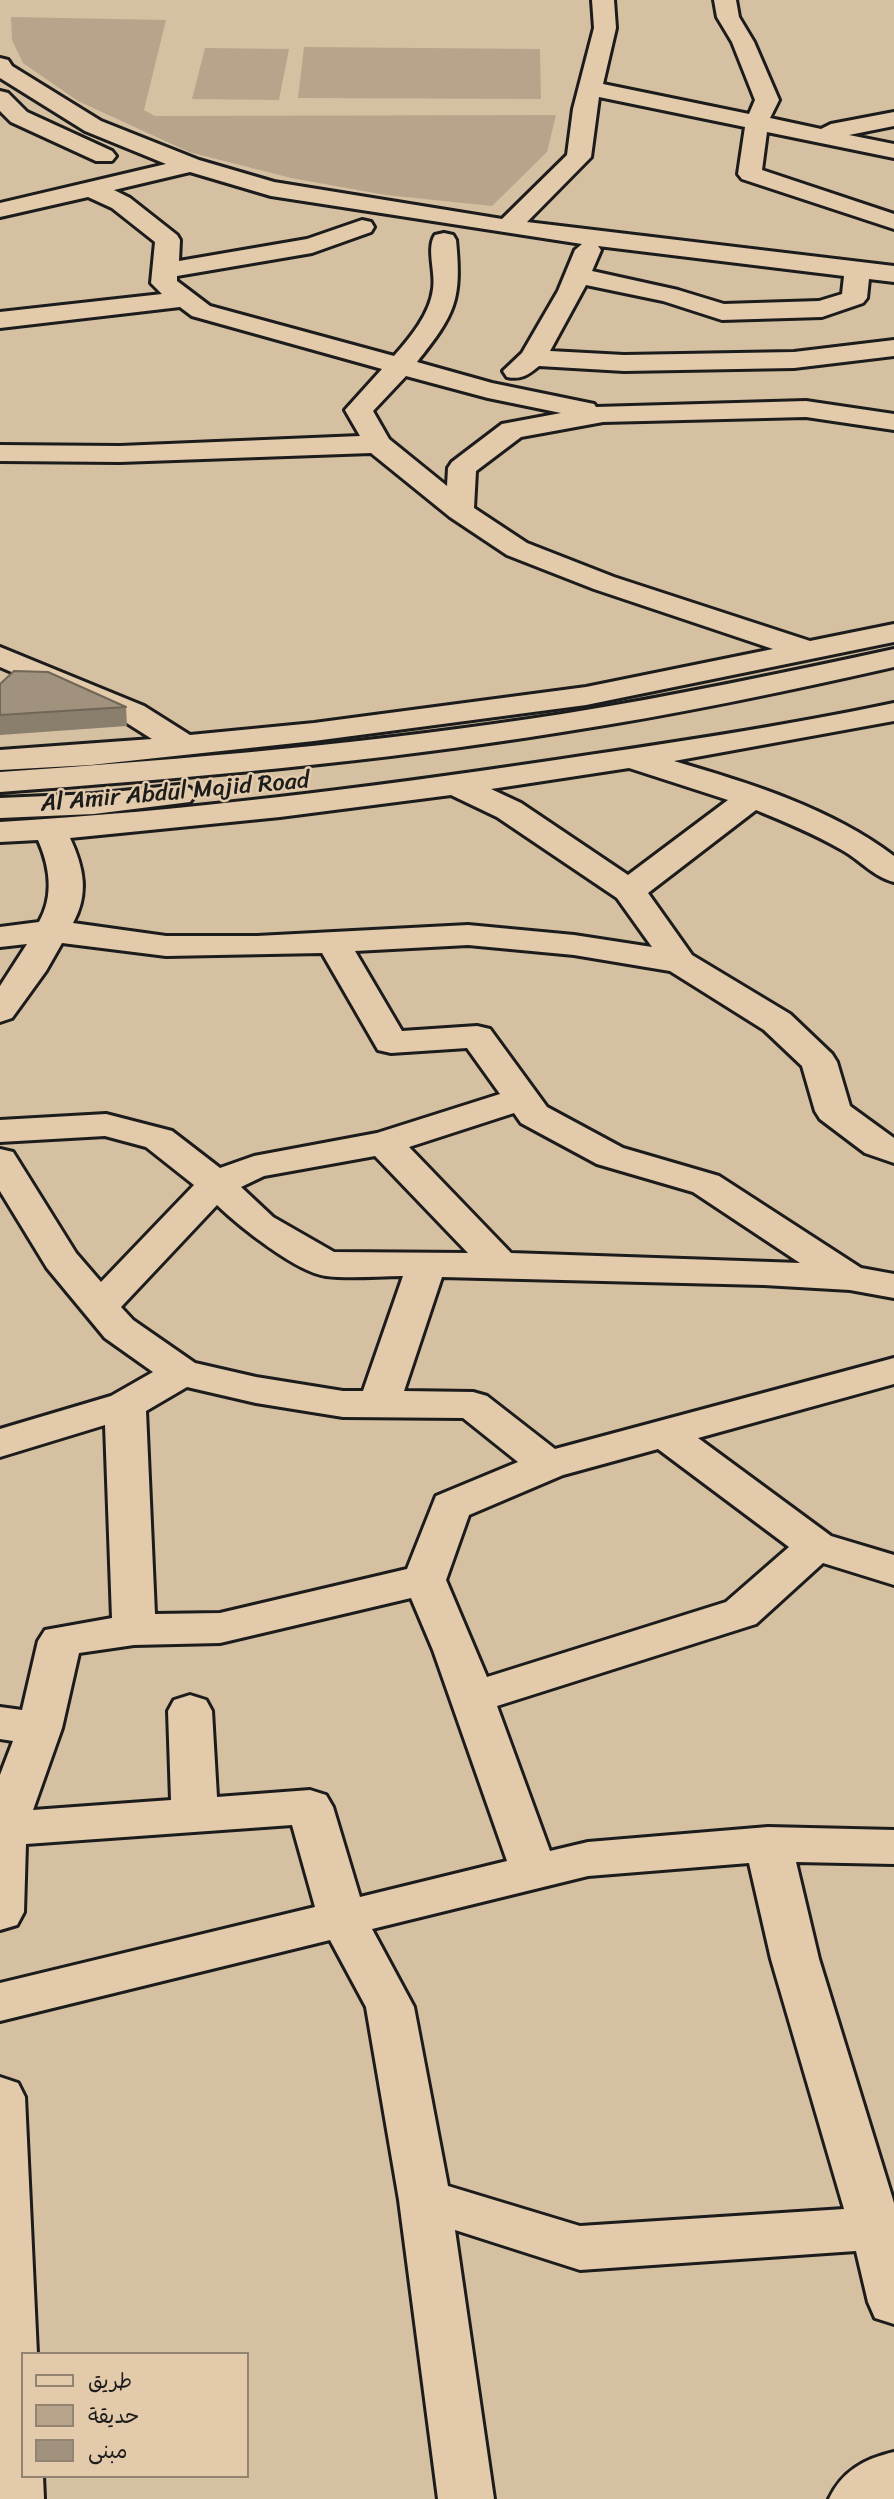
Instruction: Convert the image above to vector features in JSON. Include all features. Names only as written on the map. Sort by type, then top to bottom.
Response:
[{"type":"street","points":[[509,226],[579,157],[584,108],[605,28],[603,0]]},
{"type":"street","points":[[725,0],[728,17],[744,42],[767,100],[757,122],[750,174],[894,222]]},
{"type":"street","points":[[0,65],[3,70],[93,126],[191,165],[271,189],[509,226],[858,270],[893,272]]},
{"type":"street","points":[[590,88],[894,151]]},
{"type":"street","points":[[0,99],[19,117],[148,177],[362,227],[444,240],[482,221]]},
{"type":"street","points":[[815,134],[894,119]]},
{"type":"street","points":[[0,210],[191,165]]},
{"type":"street","points":[[0,185],[41,201]]},
{"type":"street","points":[[93,190],[121,203],[168,240],[164,283],[201,311],[488,390],[603,414]]},
{"type":"street","points":[[165,271],[312,246],[362,227]]},
{"type":"street","points":[[488,390],[533,358],[578,275],[593,237]]},
{"type":"street","points":[[444,240],[445,297],[424,333],[400,365],[359,410],[378,444],[460,511],[517,549],[604,583],[810,651]]},
{"type":"street","points":[[578,275],[668,295],[722,312],[822,309],[854,298],[858,270]]},
{"type":"street","points":[[0,320],[185,299]]},
{"type":"street","points":[[722,312],[726,362]]},
{"type":"street","points":[[533,358],[624,363],[726,362],[794,360],[894,348]]},
{"type":"street","points":[[460,511],[462,468],[512,430],[603,414],[806,409],[894,422]]},
{"type":"street","points":[[0,453],[120,453],[378,444]]},
{"type":"street","points":[[0,760],[91,755],[314,732],[586,696],[894,634]]},
{"type":"street","points":[[0,656],[133,713],[183,745]]},
{"type":"street","points":[[340,765],[502,732],[675,704],[894,658]]},
{"type":"street","points":[[340,765],[597,744],[893,707]]},
{"type":"street","points":[[0,832],[248,810],[457,785],[628,759],[893,707]]},
{"type":"street","points":[[628,759],[680,773],[750,799],[855,844],[894,872]]},
{"type":"street","name":"Al Amir Abdul Majid Road","points":[[0,782],[340,765]]},
{"type":"street","name":"Al Amir Abdul Majid Road","points":[[0,808],[94,804],[340,765]]},
{"type":"street","points":[[457,785],[509,810],[629,891],[680,962]]},
{"type":"street","points":[[629,891],[750,799]]},
{"type":"street","points":[[0,1011],[29,971],[66,905],[64,860],[50,829]]},
{"type":"street","points":[[855,844],[894,848]]},
{"type":"street","points":[[0,937],[52,931],[166,946],[257,946],[468,935],[574,944],[680,962],[777,1022],[819,1062],[833,1111],[878,1145],[894,1152]]},
{"type":"street","points":[[332,941],[391,1042],[477,1037],[534,1115],[610,1156],[706,1184],[850,1278]]},
{"type":"street","points":[[100,1306],[216,1184],[254,1167],[384,1143],[522,1099]]},
{"type":"street","points":[[0,1131],[106,1125],[159,1139],[216,1184],[260,1225],[326,1264],[500,1265],[850,1278],[894,1286]]},
{"type":"street","points":[[384,1143],[500,1265]]},
{"type":"street","points":[[0,1160],[61,1260],[119,1329],[182,1373],[256,1390],[343,1404],[473,1405],[548,1465]]},
{"type":"street","points":[[379,1404],[426,1265]]},
{"type":"street","points":[[534,1872],[472,1698],[425,1580],[451,1506],[548,1465],[894,1371]]},
{"type":"street","points":[[0,1443],[125,1405],[182,1373]]},
{"type":"street","points":[[125,1405],[134,1630]]},
{"type":"street","points":[[666,1434],[816,1545],[894,1570]]},
{"type":"street","points":[[472,1698],[741,1612],[816,1545]]},
{"type":"street","points":[[0,1912],[1,1829],[20,1726],[60,1641],[134,1630],[220,1628],[425,1580]]},
{"type":"street","points":[[190,1711],[195,1815]]},
{"type":"street","points":[[1,1829],[310,1807],[342,1917],[390,2007],[425,2200],[466,2499]]},
{"type":"street","points":[[768,1844],[795,1959],[876,2228],[894,2302]]},
{"type":"street","points":[[0,2002],[342,1917],[589,1860],[768,1844],[894,1847]]},
{"type":"street","points":[[0,2097],[2,2218],[16,2499]]},
{"type":"street","points":[[425,2200],[580,2248],[876,2228]]},
{"type":"street","points":[[857,2499],[881,2479],[894,2476]]},
{"type":"green space","points":[[11,17],[166,20],[144,110],[155,116],[556,115],[547,152],[492,206],[386,195],[291,178],[189,152],[78,101],[23,63],[12,40]]},
{"type":"green space","points":[[304,47],[540,49],[541,99],[298,98]]},
{"type":"green space","points":[[205,48],[289,49],[279,100],[192,99]]},
{"type":"building","points":[[14,671],[48,672],[126,707],[0,715],[0,684]]}]
